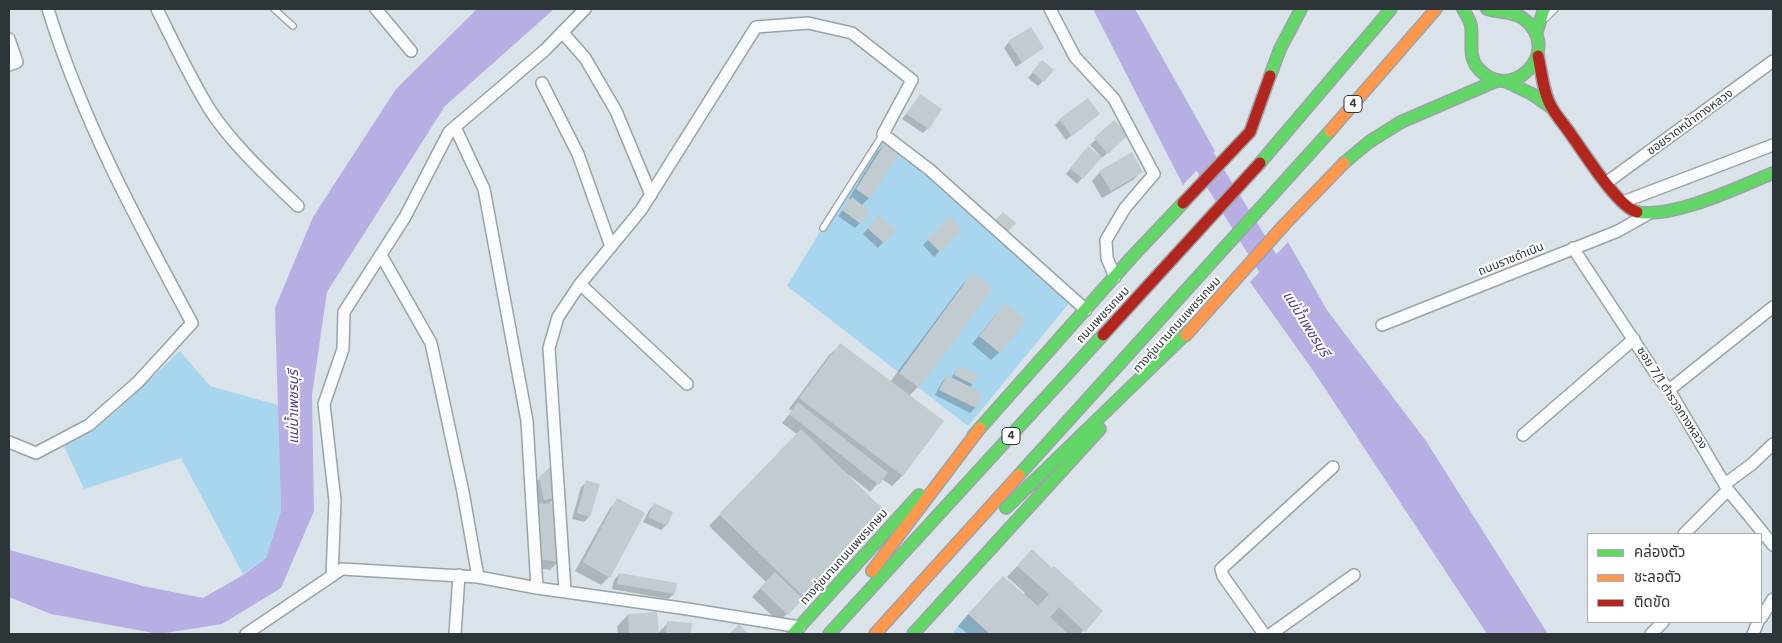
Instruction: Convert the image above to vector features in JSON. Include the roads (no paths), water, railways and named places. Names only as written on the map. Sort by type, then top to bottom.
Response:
[{"type":"main road","name":"ทางคู่ขนานถนนเพชรเกษม","points":[[796,631],[1115,277],[1250,132],[1280,49],[1301,9]]},
{"type":"main road","name":"ถนนเพชรเกษม","points":[[829,634],[1266,156],[1391,9]]},
{"type":"main road","name":"4","points":[[876,632],[1284,183],[1436,9]]},
{"type":"main road","points":[[1463,9],[1468,17],[1471,31],[1470,47],[1472,58],[1482,72],[1532,94],[1552,108]]},
{"type":"main road","points":[[1487,9],[1511,13],[1538,29]]},
{"type":"main road","points":[[1544,9],[1538,29],[1538,56],[1545,90],[1552,108],[1606,183],[1623,202],[1634,211],[1648,214]]},
{"type":"main road","name":"ทางคู่ขนานถนนเพชรเกษม","points":[[913,634],[1297,211],[1350,158],[1387,129],[1428,109],[1474,93],[1501,81],[1517,79],[1527,74],[1534,66],[1538,56]]},
{"type":"main road","name":"ถนนราชดำเนิน","points":[[1648,214],[1693,205],[1773,173]]},
{"type":"main road","points":[[876,632],[1193,327]]},
{"type":"main road","points":[[824,634],[980,428]]},
{"type":"street","points":[[9,442],[36,453],[89,425],[138,382],[192,323],[138,224],[88,120],[61,53],[48,9]]},
{"type":"street","points":[[157,9],[211,112],[262,172],[298,206]]},
{"type":"street","points":[[376,9],[411,51]]},
{"type":"street","points":[[332,576],[335,501],[324,404],[343,349],[344,312],[405,218],[449,132],[545,50],[585,9]]},
{"type":"street","points":[[1050,9],[1075,57],[1114,99],[1154,174],[1125,208],[1106,240],[1107,258],[1115,277]]},
{"type":"street","points":[[565,591],[549,348],[558,318],[580,284],[641,210],[756,26],[808,23],[852,33],[912,80],[883,134],[930,170],[1086,310]]},
{"type":"street","points":[[562,32],[584,58],[616,111],[651,195]]},
{"type":"street","points":[[9,39],[17,62],[9,65]]},
{"type":"street","name":"ซอยราดหน้าทางหลวง","points":[[1606,183],[1773,61]]},
{"type":"street","points":[[542,83],[578,154],[611,247]]},
{"type":"street","points":[[455,127],[484,189],[527,421],[537,588]]},
{"type":"street","points":[[1623,202],[1773,144]]},
{"type":"street","name":"ถนนราชดำเนิน","points":[[1382,326],[1618,231],[1648,214]]},
{"type":"street","name":"ซอย 7/1 ตำรวจทางหลวง","points":[[1573,248],[1656,374],[1669,390],[1727,487],[1773,545]]},
{"type":"street","points":[[381,255],[431,344],[463,492],[478,577]]},
{"type":"street","points":[[580,284],[687,384]]},
{"type":"street","points":[[1669,390],[1773,306]]},
{"type":"street","points":[[1523,435],[1634,339]]},
{"type":"street","points":[[1685,533],[1727,487],[1773,444]]},
{"type":"street","points":[[1264,634],[1223,576],[1221,569],[1334,466]]},
{"type":"street","points":[[249,634],[342,569],[478,577],[537,588],[681,608],[796,631]]},
{"type":"street","points":[[455,634],[459,575]]},
{"type":"street","points":[[1271,634],[1354,575]]},
{"type":"street","points":[[1762,616],[1773,599]]},
{"type":"street","points":[[1651,634],[1662,623]]},
{"type":"lane","points":[[274,9],[293,26]]},
{"type":"lane","points":[[1538,29],[1555,9]]},
{"type":"lane","points":[[823,228],[883,134]]},
{"type":"water","points":[[477,9],[554,9],[445,106],[327,292],[312,395],[314,511],[281,588],[222,624],[159,634],[51,614],[9,597],[9,550],[143,586],[203,598],[243,575],[266,558],[281,511],[275,308],[313,217],[396,89]]},
{"type":"water","points":[[1093,9],[1135,9],[1215,151],[1183,185]]},
{"type":"water","points":[[1288,242],[1327,310],[1426,441],[1548,634],[1487,634],[1314,372],[1250,282]]},
{"type":"waterway","name":"แม่น้ำเพชรบุรี","points":[[1188,134],[1285,291]]}]
